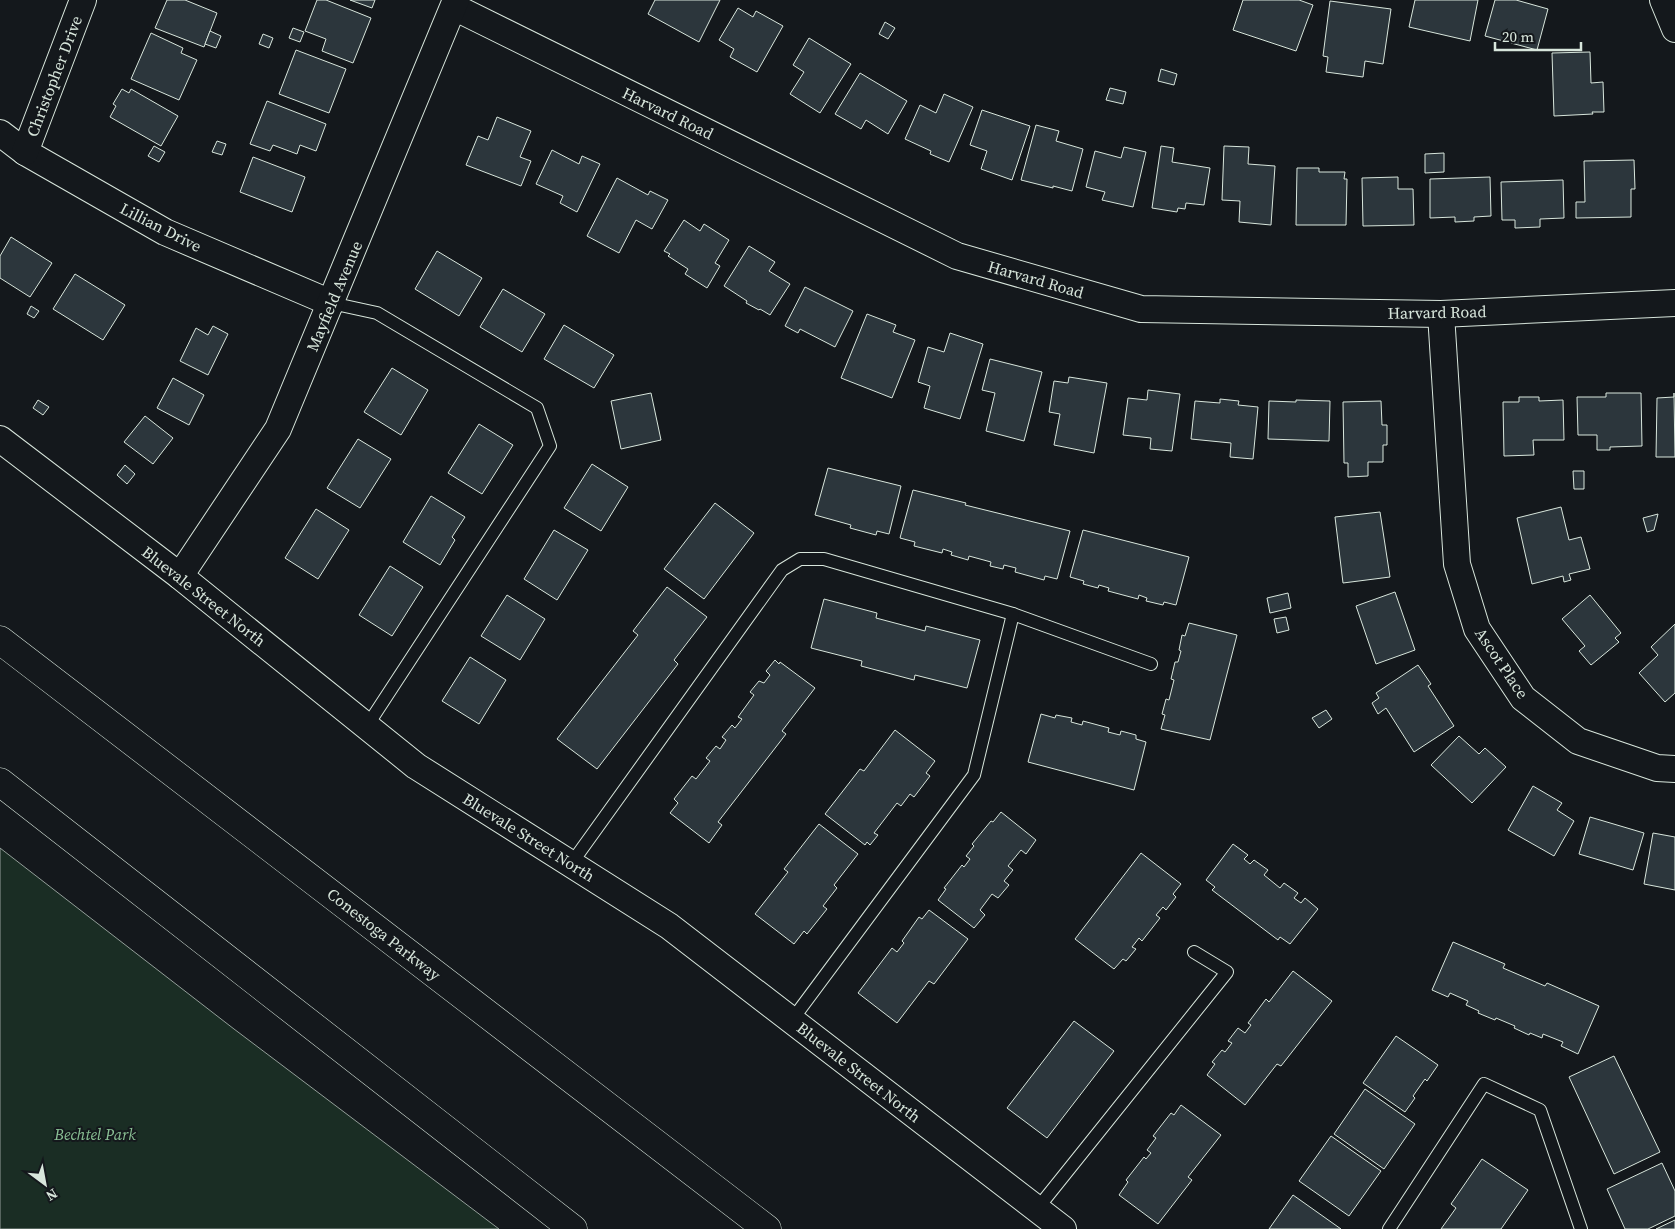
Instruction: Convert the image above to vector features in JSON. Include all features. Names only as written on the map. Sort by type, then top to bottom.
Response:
[{"type":"highway","name":"Conestoga Parkway","points":[[0,640],[767,1229]]},
{"type":"highway","points":[[0,782],[573,1229]]},
{"type":"street","name":"Christopher Drive","points":[[25,152],[83,0]]},
{"type":"street","points":[[1663,0],[1675,29]]},
{"type":"street","name":"Mayfield Avenue","points":[[180,576],[278,429],[455,4]]},
{"type":"street","name":"Harvard Road","points":[[455,4],[957,256],[1141,308],[1441,314],[1675,303]]},
{"type":"street","name":"Lillian Drive","points":[[0,133],[25,152],[165,232],[331,303]]},
{"type":"street","name":"Ascot Place","points":[[1441,314],[1457,564],[1477,629],[1523,698],[1578,741],[1657,768],[1675,768]]},
{"type":"street","name":"Bluevale Street North","points":[[0,438],[180,576],[416,766],[669,926],[1063,1229]]},
{"type":"lane","points":[[331,303],[378,313],[537,408],[550,446],[367,726]]},
{"type":"lane","points":[[571,864],[782,570],[800,559],[824,559],[1013,614],[1151,664]]},
{"type":"lane","points":[[792,1020],[974,775],[1013,614]]},
{"type":"lane","points":[[1037,1209],[1227,972],[1194,952]]},
{"type":"lane","points":[[1389,1229],[1484,1084],[1540,1110],[1581,1229]]},
{"type":"green space","name":"Bechtel Park","points":[[0,848],[234,1029],[499,1229],[0,1229]]},
{"type":"building","points":[[167,0],[185,0],[217,13],[204,47],[155,28]]},
{"type":"building","points":[[317,0],[326,0],[371,18],[353,63],[322,51],[326,39],[305,31]]},
{"type":"building","points":[[350,0],[375,0],[372,8]]},
{"type":"building","points":[[655,0],[720,0],[699,42],[648,14]]},
{"type":"building","points":[[1243,0],[1299,0],[1313,5],[1296,51],[1233,30]]},
{"type":"building","points":[[1415,0],[1478,0],[1470,41],[1409,27]]},
{"type":"building","points":[[1495,0],[1516,0],[1548,9],[1537,50],[1485,36]]},
{"type":"building","points":[[1330,1],[1391,9],[1383,64],[1365,61],[1363,77],[1326,72],[1328,57],[1323,56]]},
{"type":"building","points":[[738,8],[753,17],[756,11],[783,26],[757,72],[730,57],[734,49],[719,40]]},
{"type":"building","points":[[885,22],[895,28],[888,39],[879,34]]},
{"type":"building","points":[[293,28],[304,32],[300,42],[289,38]]},
{"type":"building","points":[[210,31],[221,36],[216,48],[205,44]]},
{"type":"building","points":[[151,33],[183,48],[181,53],[197,60],[179,100],[131,79]]},
{"type":"building","points":[[263,34],[273,38],[269,48],[259,44]]},
{"type":"building","points":[[809,38],[851,64],[820,113],[790,94],[804,72],[793,65]]},
{"type":"building","points":[[296,50],[346,69],[329,113],[279,94]]},
{"type":"building","points":[[1590,52],[1591,83],[1603,82],[1604,112],[1554,116],[1552,53]]},
{"type":"building","points":[[1161,69],[1177,74],[1174,85],[1158,81]]},
{"type":"building","points":[[860,73],[907,101],[888,134],[866,120],[861,129],[835,114]]},
{"type":"building","points":[[1110,88],[1126,92],[1123,104],[1106,100]]},
{"type":"building","points":[[122,89],[129,93],[131,89],[178,116],[161,146],[110,117],[116,106],[113,104]]},
{"type":"building","points":[[944,94],[973,107],[949,162],[930,154],[931,151],[905,139],[920,105],[936,113]]},
{"type":"building","points":[[267,101],[326,124],[316,151],[300,145],[297,154],[273,145],[270,151],[250,144]]},
{"type":"building","points":[[982,110],[1030,126],[1012,180],[981,169],[987,151],[970,145]]},
{"type":"building","points":[[497,117],[531,131],[520,157],[531,161],[521,186],[466,165],[478,136],[488,140]]},
{"type":"building","points":[[1036,125],[1059,131],[1056,141],[1083,149],[1072,191],[1021,180]]},
{"type":"building","points":[[217,141],[226,144],[222,155],[212,152]]},
{"type":"building","points":[[154,146],[165,152],[159,162],[148,156]]},
{"type":"building","points":[[1161,146],[1174,148],[1172,162],[1210,168],[1204,205],[1186,203],[1185,209],[1178,208],[1177,212],[1152,208]]},
{"type":"building","points":[[1224,146],[1249,147],[1248,164],[1275,166],[1271,225],[1239,222],[1240,201],[1222,200]]},
{"type":"building","points":[[1124,147],[1146,152],[1133,207],[1102,200],[1105,192],[1086,187],[1095,151],[1121,158]]},
{"type":"building","points":[[552,150],[579,164],[582,156],[600,164],[577,212],[560,203],[563,196],[536,184]]},
{"type":"building","points":[[1444,153],[1444,172],[1425,173],[1425,154]]},
{"type":"building","points":[[253,157],[305,177],[292,212],[240,192]]},
{"type":"building","points":[[1634,160],[1635,189],[1631,189],[1631,217],[1576,218],[1576,202],[1585,202],[1584,161]]},
{"type":"building","points":[[1297,168],[1319,168],[1319,172],[1345,172],[1344,179],[1347,179],[1346,225],[1296,225]]},
{"type":"building","points":[[1398,177],[1398,189],[1413,189],[1414,225],[1363,226],[1362,178]]},
{"type":"building","points":[[1490,177],[1491,216],[1474,217],[1474,221],[1455,222],[1455,217],[1430,218],[1430,179]]},
{"type":"building","points":[[617,178],[648,195],[650,191],[668,200],[652,229],[636,220],[619,253],[587,236]]},
{"type":"building","points":[[1563,180],[1564,218],[1540,219],[1540,227],[1515,228],[1515,220],[1502,220],[1501,182]]},
{"type":"building","points":[[684,220],[700,231],[704,224],[729,240],[715,263],[720,266],[707,288],[685,274],[688,269],[668,256],[670,254],[664,251]]},
{"type":"building","points":[[11,237],[52,263],[30,297],[0,278],[0,256]]},
{"type":"building","points":[[749,246],[775,262],[769,271],[790,284],[770,315],[746,303],[747,301],[724,286]]},
{"type":"building","points":[[437,251],[482,278],[459,316],[415,289]]},
{"type":"building","points":[[75,274],[125,305],[103,340],[53,309]]},
{"type":"building","points":[[805,287],[853,311],[835,347],[800,329],[798,333],[785,326]]},
{"type":"building","points":[[503,289],[545,314],[522,352],[480,327]]},
{"type":"building","points":[[31,306],[39,311],[34,318],[27,314]]},
{"type":"building","points":[[867,314],[896,325],[893,332],[915,340],[892,398],[841,378]]},
{"type":"building","points":[[564,325],[614,355],[594,388],[544,359]]},
{"type":"building","points":[[213,326],[228,334],[208,375],[180,361],[196,328],[208,335]]},
{"type":"building","points":[[950,333],[983,344],[960,419],[924,408],[930,386],[918,382],[928,347],[944,352]]},
{"type":"building","points":[[990,359],[1042,372],[1024,441],[986,431],[995,393],[982,390]]},
{"type":"building","points":[[392,368],[428,390],[401,435],[364,412]]},
{"type":"building","points":[[1069,377],[1107,383],[1094,453],[1054,445],[1060,414],[1049,412],[1054,381],[1068,383]]},
{"type":"building","points":[[173,378],[204,395],[189,425],[157,408]]},
{"type":"building","points":[[1148,390],[1180,394],[1172,451],[1150,449],[1151,438],[1123,435],[1128,398],[1147,400]]},
{"type":"building","points":[[651,393],[661,440],[621,449],[611,401]]},
{"type":"building","points":[[1606,393],[1641,393],[1642,446],[1610,447],[1610,450],[1597,450],[1597,435],[1578,435],[1577,397],[1606,397]]},
{"type":"building","points":[[1674,393],[1675,457],[1656,457],[1657,398],[1674,397]]},
{"type":"building","points":[[1519,397],[1539,397],[1539,401],[1563,400],[1564,440],[1533,440],[1534,455],[1504,456],[1503,402],[1519,402]]},
{"type":"building","points":[[1220,399],[1239,401],[1238,405],[1258,407],[1253,459],[1230,457],[1231,443],[1191,439],[1195,401],[1220,403]]},
{"type":"building","points":[[38,400],[49,407],[43,415],[33,408]]},
{"type":"building","points":[[1296,400],[1330,401],[1329,441],[1268,439],[1269,401],[1296,402]]},
{"type":"building","points":[[1381,401],[1382,425],[1387,425],[1387,445],[1383,445],[1383,462],[1368,462],[1368,476],[1348,477],[1348,463],[1344,463],[1343,402]]},
{"type":"building","points":[[145,416],[173,438],[153,464],[124,442]]},
{"type":"building","points":[[479,424],[513,445],[482,494],[448,473]]},
{"type":"building","points":[[358,439],[391,459],[360,508],[327,488]]},
{"type":"building","points":[[592,464],[628,487],[601,531],[564,508]]},
{"type":"building","points":[[125,465],[135,474],[127,484],[117,475]]},
{"type":"building","points":[[828,468],[901,486],[889,534],[877,531],[876,535],[850,528],[851,525],[815,515]]},
{"type":"building","points":[[1573,471],[1584,471],[1584,489],[1574,489]]},
{"type":"building","points":[[913,490],[1070,531],[1057,579],[1045,576],[1044,580],[1015,572],[1016,568],[1004,565],[1003,569],[990,566],[991,562],[969,556],[968,560],[951,555],[952,552],[943,549],[942,553],[914,546],[915,542],[900,538]]},
{"type":"building","points":[[431,496],[465,517],[452,537],[455,540],[440,565],[403,542]]},
{"type":"building","points":[[715,503],[754,533],[704,599],[664,569]]},
{"type":"building","points":[[1561,507],[1569,540],[1581,537],[1590,569],[1569,574],[1571,580],[1564,582],[1563,576],[1532,584],[1517,518]]},
{"type":"building","points":[[316,509],[349,530],[318,579],[285,558]]},
{"type":"building","points":[[1380,512],[1390,577],[1343,583],[1335,517]]},
{"type":"building","points":[[1658,514],[1654,530],[1647,532],[1643,518]]},
{"type":"building","points":[[554,530],[588,550],[557,600],[524,579]]},
{"type":"building","points":[[1083,530],[1189,557],[1176,605],[1164,602],[1163,605],[1146,601],[1147,598],[1139,595],[1138,599],[1108,591],[1109,588],[1099,585],[1098,588],[1083,584],[1084,581],[1070,577]]},
{"type":"building","points":[[390,566],[423,587],[392,636],[359,615]]},
{"type":"building","points":[[667,587],[707,617],[674,660],[678,664],[597,769],[557,739],[638,635],[633,631]]},
{"type":"building","points":[[1395,592],[1415,650],[1376,664],[1356,606]]},
{"type":"building","points":[[1288,593],[1291,608],[1270,613],[1267,598]]},
{"type":"building","points":[[507,595],[545,619],[520,660],[481,636]]},
{"type":"building","points":[[1590,595],[1621,633],[1615,638],[1619,642],[1591,665],[1579,651],[1585,646],[1562,619]]},
{"type":"building","points":[[824,599],[877,613],[876,618],[925,631],[926,626],[980,640],[967,688],[915,675],[914,680],[861,666],[862,661],[811,648]]},
{"type":"building","points":[[1286,617],[1289,630],[1277,633],[1274,619]]},
{"type":"building","points":[[1189,623],[1237,635],[1210,740],[1161,729],[1165,715],[1162,714],[1166,699],[1169,700],[1174,680],[1171,679],[1175,662],[1178,662],[1181,651],[1179,650],[1182,635],[1185,636]]},
{"type":"building","points":[[1675,624],[1675,693],[1665,702],[1639,673],[1658,655],[1651,647]]},
{"type":"building","points":[[470,657],[506,680],[479,724],[442,701]]},
{"type":"building","points":[[775,660],[815,688],[782,731],[786,734],[718,822],[722,825],[709,843],[670,813],[678,803],[674,799],[692,776],[696,779],[710,761],[706,758],[716,746],[720,749],[726,740],[722,737],[732,725],[735,728],[742,719],[738,717],[754,695],[750,692],[759,681],[764,683],[770,675],[766,671]]},
{"type":"building","points":[[1418,665],[1431,684],[1428,686],[1454,726],[1414,752],[1386,708],[1378,714],[1372,703],[1379,698],[1376,693]]},
{"type":"building","points":[[1326,710],[1332,719],[1319,728],[1312,718]]},
{"type":"building","points":[[1041,714],[1055,718],[1056,715],[1072,718],[1071,722],[1082,725],[1083,721],[1109,728],[1108,732],[1120,735],[1121,731],[1136,735],[1136,739],[1146,742],[1134,790],[1028,762]]},
{"type":"building","points":[[895,730],[935,761],[926,773],[930,776],[914,797],[910,794],[901,806],[897,803],[874,833],[878,835],[870,845],[867,842],[865,845],[825,814],[860,769],[864,771]]},
{"type":"building","points":[[1459,736],[1479,754],[1485,748],[1506,767],[1472,803],[1431,765]]},
{"type":"building","points":[[1533,786],[1562,803],[1557,810],[1574,821],[1554,856],[1508,830]]},
{"type":"building","points":[[1001,812],[1036,840],[1026,854],[1021,850],[1008,866],[1013,870],[1004,881],[1009,885],[998,898],[992,894],[980,910],[985,915],[974,928],[938,900],[946,889],[944,888],[962,865],[964,867],[970,859],[966,856],[974,846],[972,844]]},
{"type":"building","points":[[1590,817],[1644,833],[1633,870],[1579,854]]},
{"type":"building","points":[[819,824],[858,854],[834,885],[837,888],[823,906],[827,909],[807,934],[804,931],[794,944],[755,914],[788,872],[784,869]]},
{"type":"building","points":[[1653,833],[1675,837],[1675,890],[1644,884]]},
{"type":"building","points":[[1233,844],[1248,855],[1244,859],[1250,864],[1254,860],[1268,870],[1264,875],[1280,888],[1284,883],[1298,893],[1294,898],[1301,903],[1305,898],[1318,909],[1290,944],[1280,937],[1278,940],[1212,890],[1215,887],[1206,880]]},
{"type":"building","points":[[1141,853],[1181,884],[1173,894],[1176,897],[1166,910],[1163,907],[1156,915],[1160,918],[1142,941],[1139,938],[1132,947],[1136,949],[1126,961],[1123,959],[1114,969],[1075,939]]},
{"type":"building","points":[[929,910],[968,939],[934,984],[929,981],[897,1023],[858,993],[892,948],[897,952],[904,943],[902,941],[919,917],[922,919]]},
{"type":"building","points":[[1453,942],[1505,964],[1503,968],[1545,986],[1547,983],[1599,1006],[1578,1054],[1561,1046],[1563,1042],[1543,1034],[1542,1038],[1530,1033],[1529,1035],[1514,1028],[1515,1026],[1478,1013],[1479,1011],[1466,1005],[1468,1001],[1450,993],[1448,997],[1432,990]]},
{"type":"building","points":[[1293,971],[1332,1001],[1281,1066],[1277,1064],[1245,1105],[1207,1075],[1215,1064],[1212,1062],[1222,1050],[1225,1052],[1232,1043],[1228,1041],[1238,1028],[1245,1033],[1251,1025],[1248,1023],[1266,999],[1269,1002]]},
{"type":"building","points":[[1074,1021],[1114,1051],[1047,1138],[1007,1108]]},
{"type":"building","points":[[1396,1036],[1438,1065],[1413,1096],[1415,1098],[1405,1112],[1363,1083]]},
{"type":"building","points":[[1614,1056],[1660,1152],[1614,1174],[1569,1077]]},
{"type":"building","points":[[1365,1089],[1415,1124],[1384,1169],[1334,1134]]},
{"type":"building","points":[[1181,1105],[1221,1135],[1188,1177],[1192,1180],[1158,1224],[1119,1195],[1128,1182],[1126,1180],[1144,1157],[1146,1159],[1151,1153],[1147,1150],[1156,1138],[1153,1136],[1171,1113],[1174,1115]]},
{"type":"building","points":[[1331,1136],[1381,1171],[1349,1216],[1299,1181]]},
{"type":"building","points":[[1482,1159],[1528,1190],[1501,1229],[1441,1229],[1456,1208],[1451,1204]]},
{"type":"building","points":[[1662,1163],[1675,1191],[1675,1216],[1648,1229],[1625,1229],[1607,1189]]},
{"type":"building","points":[[1293,1195],[1341,1229],[1269,1229]]},
{"type":"building","points":[[1675,1220],[1675,1229],[1656,1229]]}]
